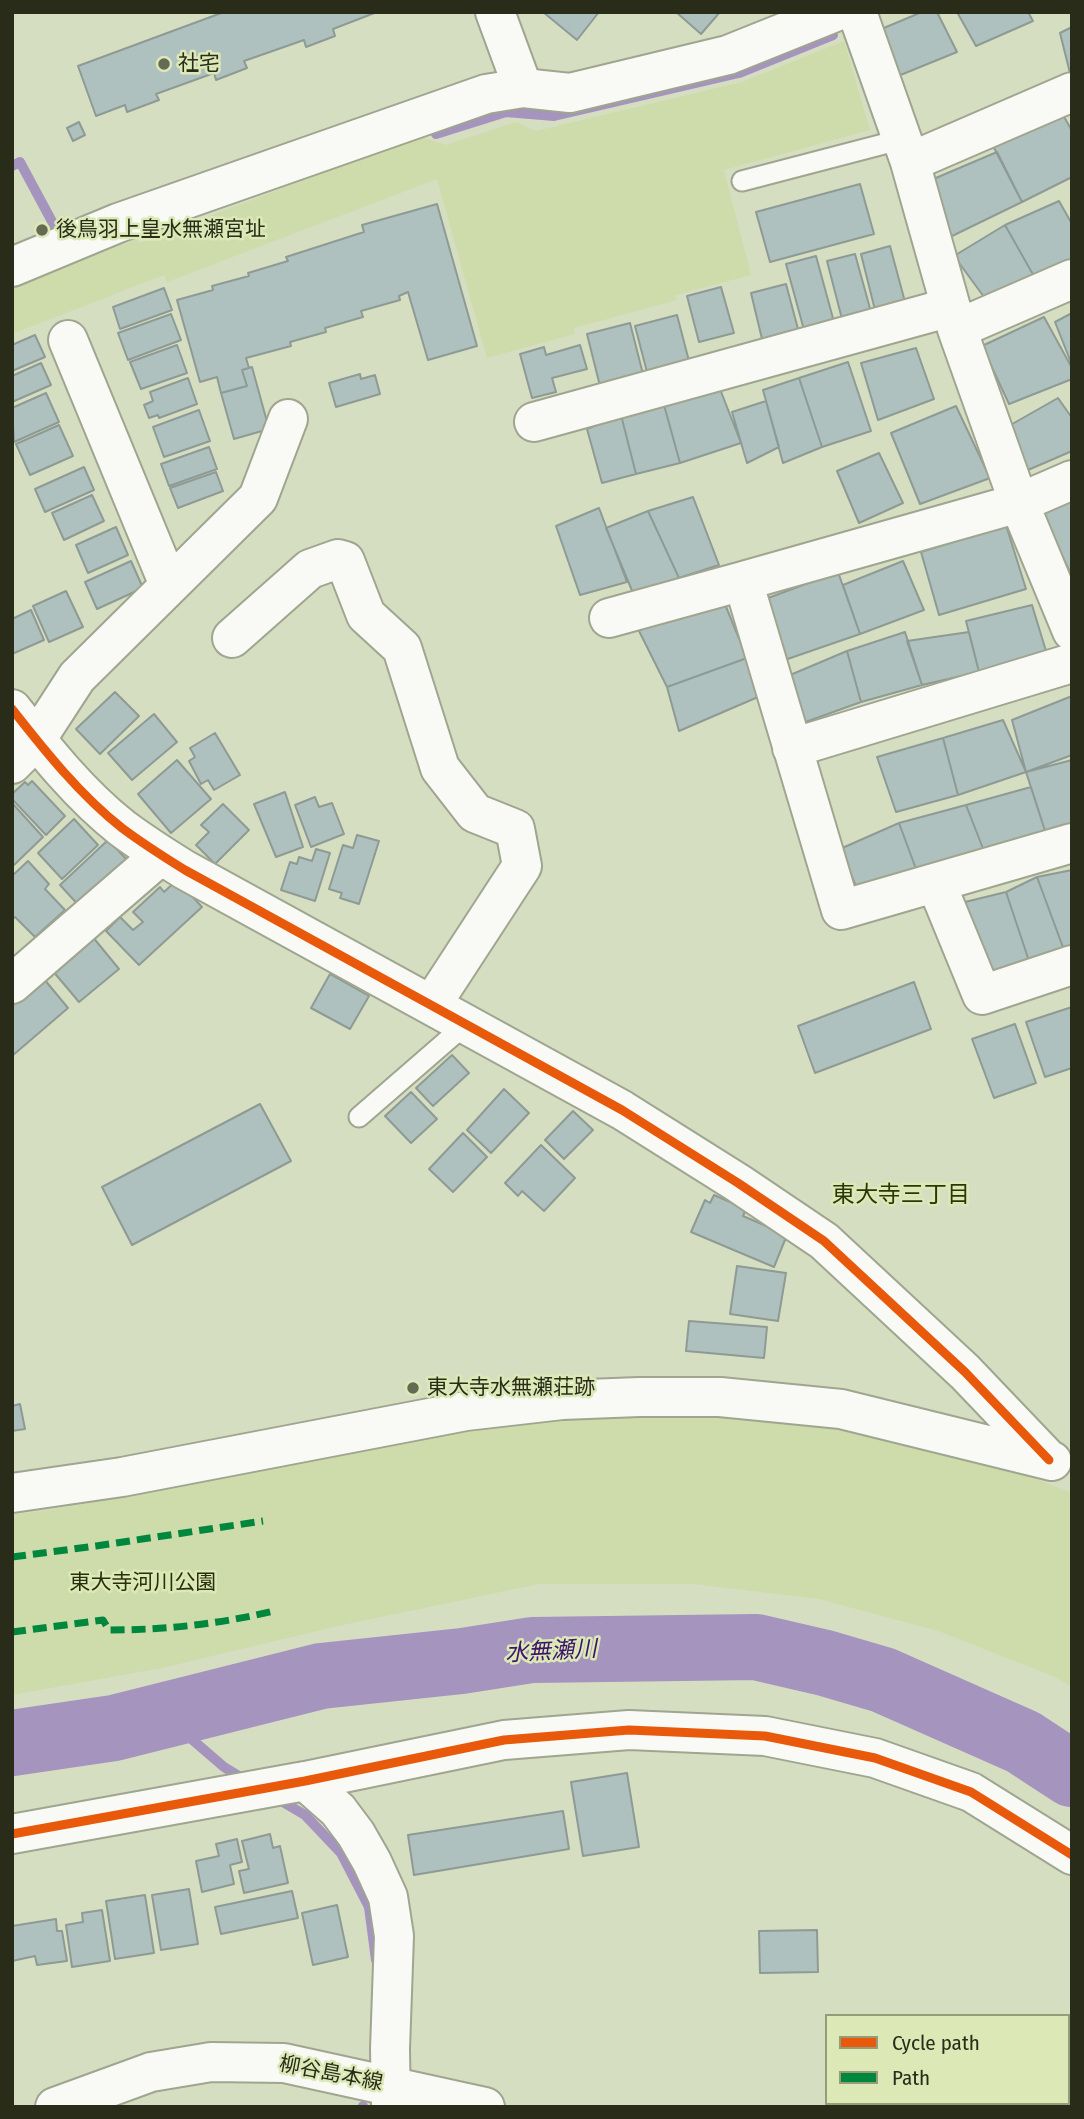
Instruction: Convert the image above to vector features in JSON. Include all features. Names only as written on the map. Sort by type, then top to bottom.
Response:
[{"type":"street","points":[[495,12],[523,88]]},
{"type":"street","points":[[12,267],[118,223],[486,94],[523,88],[570,93],[728,55],[835,12]]},
{"type":"street","points":[[857,12],[906,150],[954,318],[1018,503],[1072,631]]},
{"type":"street","points":[[906,150],[1072,92]]},
{"type":"street","points":[[534,422],[954,318],[1072,279]]},
{"type":"street","points":[[68,340],[169,585]]},
{"type":"street","points":[[24,752],[77,677],[258,498],[288,419]]},
{"type":"street","points":[[609,618],[1018,503],[1072,480]]},
{"type":"street","points":[[232,638],[310,569],[338,559],[345,561],[366,615],[402,648],[440,768],[475,813],[515,829],[522,866],[432,1004]]},
{"type":"street","points":[[743,581],[841,910],[1072,843]]},
{"type":"street","points":[[792,748],[1072,663]]},
{"type":"street","points":[[12,709],[24,752],[85,794],[121,827],[161,855],[622,1111],[738,1183],[824,1241],[1061,1465]]},
{"type":"street","points":[[12,984],[161,855]]},
{"type":"street","points":[[936,883],[982,995],[1072,965]]},
{"type":"street","points":[[12,1493],[122,1477],[466,1411],[562,1400],[626,1398],[720,1397],[841,1409],[1061,1465]]},
{"type":"street","points":[[12,1834],[305,1781],[504,1740],[629,1730],[765,1736],[875,1759],[971,1792],[1072,1855]]},
{"type":"street","points":[[305,1781],[338,1810],[356,1834],[388,1897],[394,1936],[390,2096]]},
{"type":"street","name":"柳谷島本線","points":[[55,2107],[152,2072],[211,2062],[284,2063],[390,2096],[485,2107]]},
{"type":"lane","points":[[742,181],[906,150]]},
{"type":"lane","points":[[359,1116],[465,1025]]},
{"type":"green space","points":[[844,41],[870,130],[724,170],[751,275],[676,295],[677,300],[574,328],[575,334],[487,358],[437,179],[167,282],[164,275],[12,334],[12,289],[137,239],[139,243],[419,136],[446,145],[516,122],[536,131],[742,82]]},
{"type":"green space","name":"東大寺河川公園","points":[[616,1416],[765,1417],[894,1439],[1036,1479],[1072,1493],[1072,1687],[1055,1677],[938,1631],[819,1599],[694,1584],[539,1584],[338,1626],[162,1668],[12,1695],[12,1515],[134,1495],[438,1435],[513,1423]]},
{"type":"building","name":"社宅","points":[[224,12],[377,12],[333,29],[335,36],[306,47],[304,40],[244,61],[247,68],[216,80],[214,73],[156,94],[159,100],[127,112],[125,105],[96,116],[78,66]]},
{"type":"building","points":[[543,12],[599,12],[577,40]]},
{"type":"building","points":[[676,12],[720,12],[701,34]]},
{"type":"building","points":[[922,12],[937,12],[957,52],[898,76],[879,30]]},
{"type":"building","points":[[957,12],[1028,12],[1033,21],[976,46]]},
{"type":"building","points":[[1072,27],[1072,72],[1070,73],[1060,33]]},
{"type":"building","points":[[1062,113],[1072,131],[1072,177],[1022,202],[992,144]]},
{"type":"building","points":[[79,122],[85,135],[73,141],[67,128]]},
{"type":"building","points":[[997,152],[1022,202],[950,237],[917,186]]},
{"type":"building","points":[[860,184],[874,234],[770,262],[756,212]]},
{"type":"building","points":[[1059,201],[1072,224],[1072,259],[1035,278],[1005,225]]},
{"type":"building","points":[[437,204],[477,346],[428,360],[408,292],[399,296],[400,300],[361,311],[363,317],[325,328],[326,332],[290,342],[291,346],[246,358],[249,368],[242,370],[247,386],[221,393],[217,377],[200,382],[177,300],[213,290],[212,286],[288,261],[286,257],[364,232],[362,225]]},
{"type":"building","points":[[1005,225],[1035,278],[987,301],[954,256]]},
{"type":"building","points":[[890,246],[905,302],[875,310],[861,254]]},
{"type":"building","points":[[855,254],[871,312],[842,319],[827,261]]},
{"type":"building","points":[[816,256],[834,322],[804,330],[786,264]]},
{"type":"building","points":[[786,284],[798,329],[762,339],[751,293]]},
{"type":"building","points":[[721,287],[734,333],[699,342],[687,296]]},
{"type":"building","points":[[164,288],[172,310],[120,329],[113,307]]},
{"type":"building","points":[[1072,313],[1072,365],[1055,322]]},
{"type":"building","points":[[171,314],[181,340],[128,360],[118,333]]},
{"type":"building","points":[[677,315],[689,361],[647,372],[635,326]]},
{"type":"building","points":[[1044,317],[1072,368],[1072,379],[1009,404],[982,346]]},
{"type":"building","points":[[630,323],[644,378],[601,390],[587,334]]},
{"type":"building","points":[[35,335],[45,357],[12,371],[12,345]]},
{"type":"building","points":[[177,345],[187,373],[141,389],[130,362]]},
{"type":"building","points":[[580,345],[587,369],[552,378],[556,392],[532,398],[520,354],[544,347],[546,355]]},
{"type":"building","points":[[916,348],[934,399],[878,420],[861,363]]},
{"type":"building","points":[[848,362],[871,431],[822,447],[799,378]]},
{"type":"building","points":[[41,363],[51,385],[12,402],[12,376]]},
{"type":"building","points":[[252,367],[269,429],[234,439],[221,393],[247,386],[242,370]]},
{"type":"building","points":[[360,374],[361,379],[375,375],[380,394],[336,407],[329,383]]},
{"type":"building","points":[[188,378],[197,404],[159,418],[158,415],[149,418],[144,405],[153,401],[150,392]]},
{"type":"building","points":[[799,378],[822,447],[783,463],[763,390]]},
{"type":"building","points":[[720,389],[741,443],[680,463],[664,405]]},
{"type":"building","points":[[46,393],[59,422],[14,442],[12,408]]},
{"type":"building","points":[[1058,398],[1072,418],[1072,451],[1028,470],[1007,427]]},
{"type":"building","points":[[766,401],[779,447],[747,463],[732,412]]},
{"type":"building","points":[[664,405],[680,463],[636,474],[621,415]]},
{"type":"building","points":[[956,406],[990,478],[920,504],[891,433]]},
{"type":"building","points":[[199,410],[210,441],[164,457],[153,427]]},
{"type":"building","points":[[621,415],[636,474],[602,483],[587,429]]},
{"type":"building","points":[[59,425],[73,456],[30,475],[16,444]]},
{"type":"building","points":[[209,447],[217,469],[169,486],[161,464]]},
{"type":"building","points":[[879,453],[903,503],[859,523],[837,471]]},
{"type":"building","points":[[84,467],[94,490],[45,512],[35,489]]},
{"type":"building","points":[[216,472],[223,491],[178,508],[170,488]]},
{"type":"building","points":[[1072,494],[1072,574],[1071,574],[1038,508]]},
{"type":"building","points":[[92,495],[104,521],[64,540],[52,513]]},
{"type":"building","points":[[693,497],[719,565],[679,578],[648,511]]},
{"type":"building","points":[[599,508],[627,582],[580,595],[556,526]]},
{"type":"building","points":[[648,511],[679,578],[633,593],[606,528]]},
{"type":"building","points":[[1006,525],[1026,589],[939,615],[921,552]]},
{"type":"building","points":[[116,527],[128,555],[88,573],[76,545]]},
{"type":"building","points":[[131,561],[143,588],[97,609],[85,582]]},
{"type":"building","points":[[903,561],[924,610],[860,634],[843,585]]},
{"type":"building","points":[[838,572],[860,634],[776,663],[752,604]]},
{"type":"building","points":[[66,591],[83,627],[49,642],[33,606]]},
{"type":"building","points":[[722,597],[747,658],[667,687],[635,623]]},
{"type":"building","points":[[1032,605],[1046,651],[979,672],[966,621]]},
{"type":"building","points":[[31,610],[44,640],[12,654],[12,619]]},
{"type":"building","points":[[905,632],[922,685],[861,702],[847,651]]},
{"type":"building","points":[[969,632],[979,672],[922,685],[907,641]]},
{"type":"building","points":[[847,651],[861,702],[789,728],[776,681]]},
{"type":"building","points":[[747,658],[758,697],[679,731],[667,687]]},
{"type":"building","points":[[115,692],[139,716],[100,754],[76,729]]},
{"type":"building","points":[[1072,696],[1072,755],[1026,772],[1012,720]]},
{"type":"building","points":[[154,714],[177,742],[132,780],[108,753]]},
{"type":"building","points":[[1003,720],[1026,772],[958,795],[943,738]]},
{"type":"building","points":[[215,733],[240,775],[214,790],[208,780],[201,784],[189,761],[195,757],[190,748]]},
{"type":"building","points":[[943,738],[958,795],[896,812],[877,757]]},
{"type":"building","points":[[177,760],[211,799],[171,833],[138,794]]},
{"type":"building","points":[[1072,760],[1072,825],[1046,834],[1026,772]]},
{"type":"building","points":[[32,781],[65,816],[46,835],[12,799],[12,794],[25,782],[28,785]]},
{"type":"building","points":[[1031,787],[1046,834],[984,851],[966,805]]},
{"type":"building","points":[[285,792],[303,847],[276,857],[254,804]]},
{"type":"building","points":[[315,797],[319,807],[332,803],[344,834],[311,847],[295,805]]},
{"type":"building","points":[[12,803],[43,837],[14,865],[12,863]]},
{"type":"building","points":[[223,804],[249,830],[215,864],[196,845],[209,832],[201,825]]},
{"type":"building","points":[[966,805],[984,851],[916,869],[899,823]]},
{"type":"building","points":[[74,819],[98,845],[62,879],[38,853]]},
{"type":"building","points":[[899,823],[916,869],[859,893],[840,849]]},
{"type":"building","points":[[357,835],[379,841],[359,904],[340,898],[342,893],[329,889],[343,845],[353,848]]},
{"type":"building","points":[[108,840],[131,864],[82,909],[60,885]]},
{"type":"building","points":[[316,849],[330,853],[315,901],[281,890],[290,862],[297,864],[299,857],[312,861]]},
{"type":"building","points":[[28,861],[49,884],[45,889],[65,910],[35,937],[15,917],[12,919],[12,876]]},
{"type":"building","points":[[1072,870],[1072,948],[1064,950],[1037,877]]},
{"type":"building","points":[[1037,877],[1064,950],[1029,961],[1006,892]]},
{"type":"building","points":[[177,880],[202,907],[139,965],[106,931],[120,917],[133,930],[143,922],[133,912],[160,887],[164,892]]},
{"type":"building","points":[[1006,892],[1029,961],[987,975],[965,902]]},
{"type":"building","points":[[92,936],[119,969],[79,1002],[52,970]]},
{"type":"building","points":[[330,974],[369,996],[350,1029],[311,1008]]},
{"type":"building","points":[[44,979],[68,1008],[12,1056],[12,1006]]},
{"type":"building","points":[[914,982],[931,1029],[815,1073],[798,1026]]},
{"type":"building","points":[[1072,1007],[1072,1068],[1045,1077],[1026,1022]]},
{"type":"building","points":[[1015,1024],[1036,1083],[994,1098],[972,1039]]},
{"type":"building","points":[[452,1055],[469,1073],[433,1106],[416,1088]]},
{"type":"building","points":[[504,1089],[529,1113],[491,1153],[467,1130]]},
{"type":"building","points":[[411,1092],[437,1119],[411,1143],[385,1116]]},
{"type":"building","points":[[260,1104],[291,1161],[132,1245],[102,1187]]},
{"type":"building","points":[[573,1111],[593,1130],[564,1159],[545,1140]]},
{"type":"building","points":[[463,1133],[487,1157],[453,1192],[429,1169]]},
{"type":"building","points":[[541,1145],[575,1178],[544,1211],[522,1191],[518,1196],[505,1183]]},
{"type":"building","points":[[714,1195],[746,1209],[743,1216],[787,1235],[774,1267],[691,1232],[705,1200],[710,1203]]},
{"type":"building","points":[[737,1266],[786,1273],[778,1321],[730,1314]]},
{"type":"building","points":[[689,1321],[767,1327],[764,1358],[686,1351]]},
{"type":"building","points":[[20,1404],[25,1429],[12,1431],[12,1406]]},
{"type":"building","points":[[627,1773],[639,1847],[583,1856],[571,1782]]},
{"type":"building","points":[[563,1811],[569,1849],[414,1875],[408,1835]]},
{"type":"building","points":[[270,1834],[273,1848],[280,1846],[288,1883],[244,1893],[239,1871],[249,1869],[242,1841]]},
{"type":"building","points":[[237,1839],[242,1862],[230,1865],[234,1884],[202,1892],[196,1861],[219,1856],[216,1844]]},
{"type":"building","points":[[189,1889],[198,1944],[161,1950],[152,1895]]},
{"type":"building","points":[[292,1891],[298,1918],[221,1934],[215,1907]]},
{"type":"building","points":[[145,1895],[154,1953],[115,1959],[106,1901]]},
{"type":"building","points":[[337,1905],[348,1957],[313,1965],[302,1913]]},
{"type":"building","points":[[102,1910],[110,1961],[72,1967],[66,1925],[83,1922],[82,1913]]},
{"type":"building","points":[[56,1919],[57,1931],[62,1931],[67,1961],[37,1965],[35,1956],[12,1961],[12,1926]]},
{"type":"building","points":[[817,1930],[818,1972],[760,1973],[759,1931]]},
{"type":"waterway","points":[[436,134],[506,112],[554,116],[739,73],[833,35]]},
{"type":"waterway","points":[[12,166],[20,162],[56,229],[67,224]]},
{"type":"waterway","name":"水無瀬川","points":[[12,1743],[114,1728],[321,1676],[462,1661],[532,1650],[756,1647],[883,1680],[1023,1742],[1072,1774]]},
{"type":"waterway","points":[[114,1728],[181,1730],[224,1767],[247,1781]]},
{"type":"waterway","points":[[276,1798],[305,1815],[341,1853],[369,1907],[376,1960]]},
{"type":"marked path","points":[[12,1557],[263,1521]]},
{"type":"marked path","points":[[12,1632],[103,1620],[109,1630],[151,1629],[212,1623],[274,1611]]},
{"type":"cycle path","points":[[12,709],[77,787],[122,828],[153,850],[622,1110],[824,1241],[965,1372],[1049,1460]]},
{"type":"cycle path","points":[[12,1834],[305,1781],[504,1740],[629,1730],[765,1736],[875,1758],[971,1792],[1072,1855]]},
{"type":"place","name":"社宅","points":[[164,64]]},
{"type":"place","name":"後鳥羽上皇水無瀬宮址","points":[[42,230]]},
{"type":"place","name":"東大寺水無瀬荘跡","points":[[413,1388]]},
{"type":"district","name":"東大寺三丁目","points":[[901,1196]]}]
